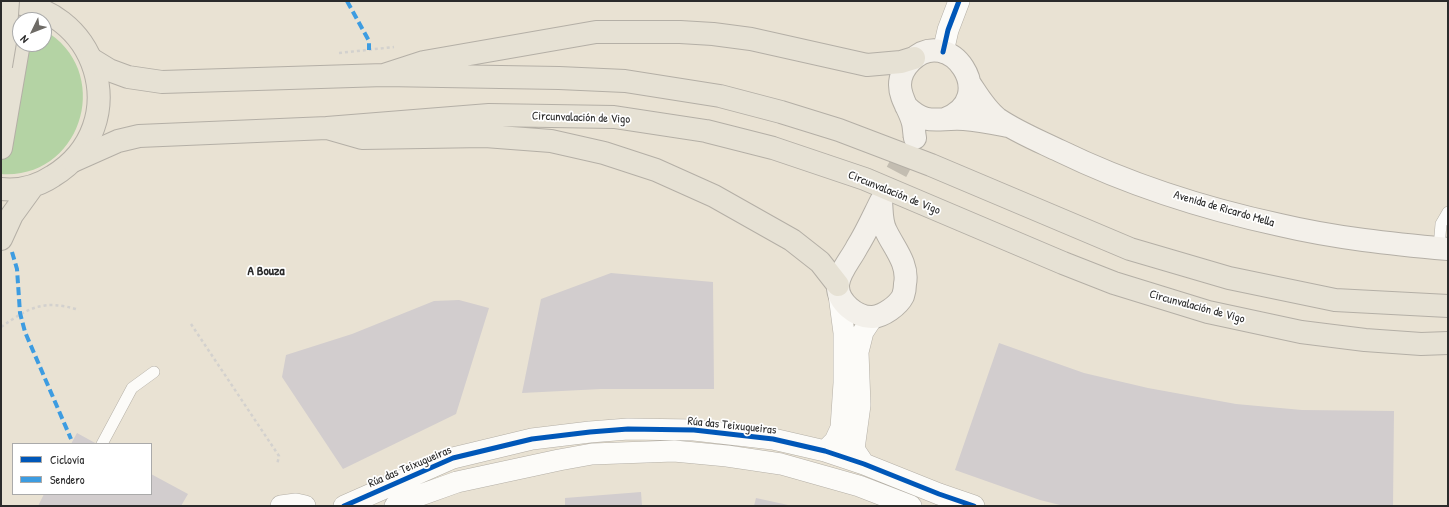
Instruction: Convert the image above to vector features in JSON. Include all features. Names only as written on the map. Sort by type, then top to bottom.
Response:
[{"type":"highway","points":[[1,66],[5,42],[8,1]]},
{"type":"highway","points":[[21,12],[22,1]]},
{"type":"highway","points":[[1,2],[22,3],[40,9],[53,10],[82,44],[91,59],[97,80],[99,102],[95,123],[86,143],[73,161],[48,180],[34,186],[8,190],[1,189]]},
{"type":"highway","points":[[384,75],[424,62],[596,32],[680,32],[713,34],[751,39],[867,65],[894,63],[914,58]]},
{"type":"highway","points":[[1,148],[17,52]]},
{"type":"highway","points":[[91,59],[109,70],[128,77],[162,82],[384,75],[559,78],[625,81],[720,96],[781,112],[840,130],[931,165],[1130,249],[1229,278],[1335,300],[1448,306]]},
{"type":"highway","name":"Circunvalación de Vigo","points":[[73,161],[118,141],[139,136],[327,128],[489,115],[614,117],[706,131],[766,146],[865,179],[1062,263],[1114,283],[1208,312],[1301,332],[1365,340],[1421,344],[1448,343]]},
{"type":"highway","points":[[327,128],[362,138],[485,136],[551,141],[604,154],[656,170],[714,196],[792,240],[820,262],[838,290]]},
{"type":"highway","points":[[1,239],[12,215],[34,186]]},
{"type":"main road","points":[[970,84],[969,94],[957,113],[923,128],[915,138],[913,123],[902,96],[900,84],[902,74],[907,65],[914,58],[923,53],[933,51],[943,52],[953,56],[961,63],[967,73],[970,84],[984,104],[997,118],[1012,127]]},
{"type":"main road","points":[[941,120],[970,120],[1012,127]]},
{"type":"main road","name":"Avenida de Ricardo Mella","points":[[1012,127],[1086,164],[1148,187],[1210,207],[1280,226],[1331,235],[1396,244],[1444,248]]},
{"type":"main road","points":[[881,201],[882,218],[885,230],[906,271],[906,283],[903,296],[894,306],[883,314],[873,317],[854,311],[844,304],[838,290],[840,276],[858,247],[881,201]]},
{"type":"street","points":[[943,52],[948,30],[959,1]]},
{"type":"street","points":[[825,451],[835,441],[840,428],[844,383],[844,333],[838,290]]},
{"type":"street","points":[[864,464],[854,449],[860,405],[858,352],[863,332],[873,317]]},
{"type":"street","name":"Rúa das Teixugueiras","points":[[344,506],[453,458],[532,439],[590,432],[628,430],[694,430],[773,439],[825,451],[864,464],[939,494],[974,506]]},
{"type":"street","points":[[395,506],[404,501],[457,482],[566,459],[592,454],[674,451],[727,456],[781,464],[859,486],[911,506]]},
{"type":"street","points":[[281,506],[296,504],[305,506]]},
{"type":"lane","points":[[1444,248],[1441,224],[1448,212]]},
{"type":"lane","points":[[103,443],[132,388],[154,372]]},
{"type":"path","points":[[1,327],[33,307],[64,305],[79,310]]},
{"type":"path","points":[[191,324],[279,456],[277,465]]},
{"type":"green space","points":[[1,19],[12,33],[12,52],[52,52],[52,37],[66,48],[79,71],[83,95],[80,120],[69,142],[52,160],[29,171],[1,174]]},
{"type":"building","points":[[611,273],[713,282],[714,389],[601,389],[522,393],[541,299]]},
{"type":"building","points":[[459,300],[489,308],[456,414],[343,469],[282,377],[286,355],[352,334],[434,301]]},
{"type":"building","points":[[999,343],[1084,373],[1148,388],[1236,404],[1302,410],[1394,411],[1393,506],[1064,506],[1040,500],[955,470]]},
{"type":"building","points":[[77,433],[95,443],[72,443]]},
{"type":"building","points":[[152,475],[188,494],[181,506],[38,506],[44,495],[152,495]]},
{"type":"building","points":[[641,492],[642,506],[565,506],[565,498]]},
{"type":"building","points":[[756,498],[788,505],[754,506]]},
{"type":"tunnel","points":[[881,201],[914,139]]},
{"type":"marked path","points":[[347,1],[369,41],[369,50]]},
{"type":"marked path","points":[[12,252],[17,269],[20,313],[25,332],[71,439]]},
{"type":"cycle path","points":[[943,52],[948,30],[959,1]]},
{"type":"cycle path","points":[[344,506],[453,458],[532,439],[628,429],[694,430],[773,439],[825,451],[864,464],[939,494],[974,506]]},
{"type":"district","name":"A Bouza","points":[[266,272]]}]
